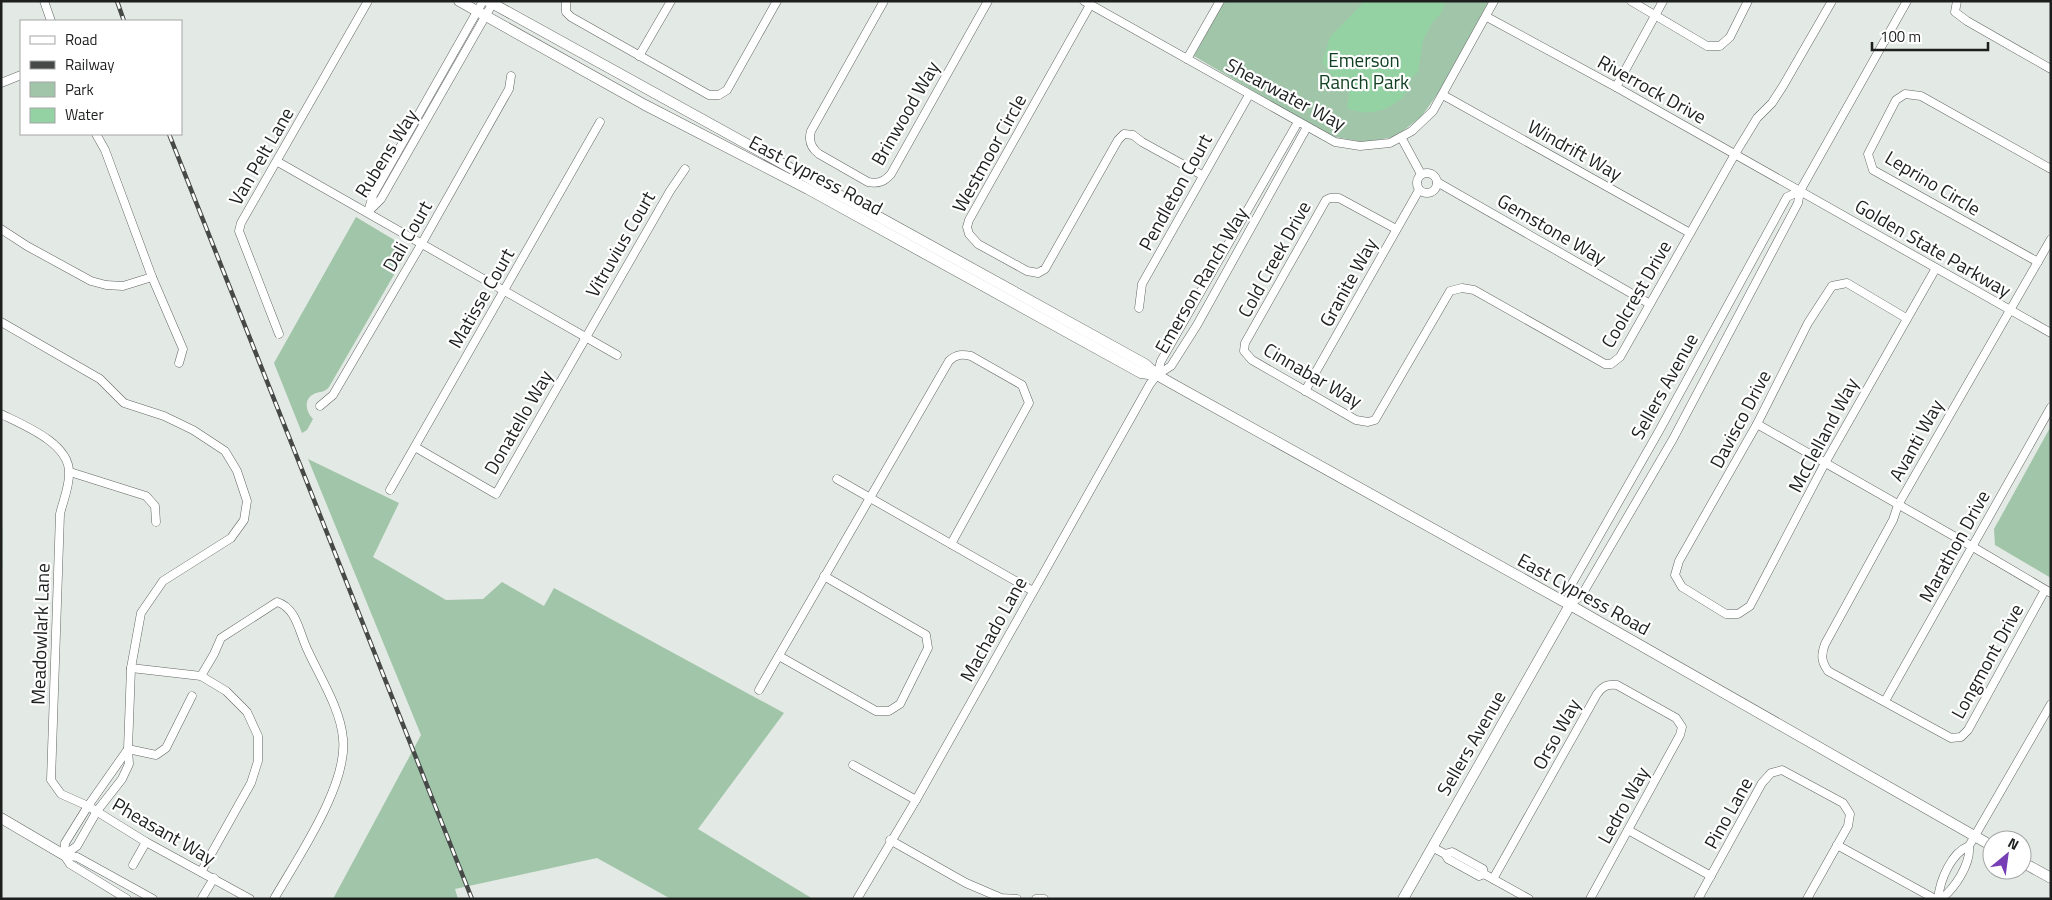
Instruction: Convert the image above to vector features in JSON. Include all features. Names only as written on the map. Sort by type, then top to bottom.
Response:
[{"type":"street","points":[[44,1],[51,20]]},
{"type":"street","name":"Van Pelt Lane","points":[[278,334],[238,231],[368,1]]},
{"type":"street","name":"East Cypress Road","points":[[459,1],[645,105],[808,189],[1141,373],[1158,375]]},
{"type":"street","points":[[566,1],[566,12],[571,17],[709,95],[719,95],[727,90],[777,1]]},
{"type":"street","points":[[639,56],[671,1]]},
{"type":"street","name":"Brinwood Way","points":[[884,1],[811,131],[809,138],[814,150],[819,154],[868,182],[875,183],[881,182],[890,174],[988,1]]},
{"type":"street","points":[[1187,59],[1220,1]]},
{"type":"street","name":"Shearwater Way","points":[[1087,3],[1335,142],[1360,146],[1390,143],[1412,131],[1433,111],[1487,17],[1494,1]]},
{"type":"street","points":[[1631,1],[1707,46],[1720,46],[1730,38],[1748,1]]},
{"type":"street","points":[[1616,87],[1663,1]]},
{"type":"street","name":"Coolcrest Drive","points":[[1368,422],[1375,420],[1379,416],[1446,298],[1455,289],[1474,290],[1605,364],[1617,361],[1735,154],[1757,118],[1772,103],[1783,86],[1832,1]]},
{"type":"street","name":"Sellers Avenue","points":[[1403,899],[1570,606],[1583,593],[1673,438],[1798,203],[1800,191],[1907,1]]},
{"type":"street","points":[[1957,1],[1955,12],[1967,21],[2051,69]]},
{"type":"street","points":[[482,14],[490,2]]},
{"type":"street","name":"East Cypress Road","points":[[490,2],[1145,364],[1158,375],[1982,840]]},
{"type":"street","name":"Westmoor Circle","points":[[1087,3],[969,220],[968,227],[972,240],[1027,271],[1038,273],[1045,270],[1118,140],[1124,134],[1133,135],[1202,176]]},
{"type":"street","name":"Rubens Way","points":[[368,212],[373,194],[482,14]]},
{"type":"street","name":"Riverrock Drive","points":[[1487,17],[1800,191]]},
{"type":"street","points":[[1,83],[20,75]]},
{"type":"street","name":"Dali Court","points":[[320,406],[333,395],[422,243],[509,89],[511,76]]},
{"type":"street","name":"Pendleton Court","points":[[1139,308],[1142,284],[1249,94]]},
{"type":"street","name":"Leprino Circle","points":[[2038,262],[1873,170],[1868,154],[1896,100],[1905,94],[1921,96],[2051,169]]},
{"type":"street","name":"Windrift Way","points":[[1443,95],[1690,233]]},
{"type":"street","name":"Matisse Court","points":[[390,490],[600,122]]},
{"type":"street","name":"Emerson Ranch Way","points":[[1158,375],[1161,361],[1298,122]]},
{"type":"street","name":"Emerson Ranch Way","points":[[1158,375],[1171,366],[1197,325],[1307,127]]},
{"type":"street","points":[[97,135],[105,150],[152,277],[183,349],[179,363]]},
{"type":"street","points":[[1401,137],[1421,174]]},
{"type":"street","points":[[278,162],[618,355]]},
{"type":"street","name":"Vitruvius Court","points":[[586,337],[670,191],[685,169]]},
{"type":"street","points":[[1421,174],[1432,174],[1437,182],[1436,188],[1431,193],[1419,190],[1416,183],[1421,174]]},
{"type":"street","name":"Gemstone Way","points":[[1437,182],[1650,304]]},
{"type":"street","name":"Granite Way","points":[[1305,391],[1419,190]]},
{"type":"street","name":"Sellers Avenue","points":[[1570,606],[1570,587],[1662,427],[1788,197],[1800,191]]},
{"type":"street","name":"Golden State Parkway","points":[[1800,191],[2051,333]]},
{"type":"street","name":"Cold Creek Drive","points":[[1244,351],[1245,343],[1326,200],[1339,198],[1396,229]]},
{"type":"street","points":[[1,229],[27,246],[92,281],[106,285],[123,286],[152,277]]},
{"type":"street","name":"Avanti Way","points":[[1822,662],[1821,654],[1824,644],[1893,520],[1898,505],[2009,309],[2051,239]]},
{"type":"street","name":"McClelland Way","points":[[1738,614],[1750,606],[1825,463],[1936,268]]},
{"type":"street","name":"Davisco Drive","points":[[1738,614],[1726,614],[1682,587],[1675,575],[1679,561],[1757,424],[1808,323],[1832,286],[1847,283],[1906,318]]},
{"type":"street","points":[[1,322],[100,379],[124,403],[164,416],[193,430],[225,451],[237,471],[247,501],[244,520],[232,538],[163,581],[141,613],[132,668],[129,764],[122,779],[97,811],[77,846],[64,855]]},
{"type":"street","name":"Donatello Way","points":[[415,447],[496,494],[586,337]]},
{"type":"street","name":"Cinnabar Way","points":[[1244,351],[1252,360],[1305,391],[1356,420],[1368,422]]},
{"type":"street","points":[[759,690],[949,361],[955,356],[971,356],[1022,386],[1029,402],[951,544]]},
{"type":"street","name":"Machado Lane","points":[[857,899],[890,840],[916,800],[1150,384],[1158,375]]},
{"type":"street","name":"Marathon Drive","points":[[1885,701],[2051,407]]},
{"type":"street","points":[[1,414],[47,437],[58,448],[68,463],[70,472],[146,496],[156,506],[156,522]]},
{"type":"street","points":[[1757,424],[1973,546],[2048,591]]},
{"type":"street","name":"Meadowlark Lane","points":[[61,794],[51,780],[60,514],[70,472]]},
{"type":"street","points":[[837,479],[1034,591]]},
{"type":"street","points":[[779,656],[876,711],[889,711],[900,704],[928,648],[926,635],[824,576]]},
{"type":"street","name":"Longmont Drive","points":[[1822,662],[1828,671],[1951,738],[1961,737],[1968,730],[2048,591]]},
{"type":"street","points":[[201,676],[221,638],[277,602],[285,604],[292,611],[303,641],[335,708],[344,740],[339,775],[316,826],[274,899]]},
{"type":"street","points":[[132,668],[201,676],[226,691],[247,712],[258,736],[258,761],[251,783],[201,872]]},
{"type":"street","name":"Orso Way","points":[[1493,879],[1601,688],[1608,684],[1617,685],[1676,718],[1682,727]]},
{"type":"street","points":[[128,749],[156,755],[166,748],[192,696]]},
{"type":"street","points":[[1938,899],[1950,891],[1970,857],[1969,846],[2051,704]]},
{"type":"street","name":"Ledro Way","points":[[1590,899],[1680,735],[1682,727]]},
{"type":"street","points":[[127,899],[70,864],[64,855],[65,843],[128,749]]},
{"type":"street","points":[[853,764],[916,800]]},
{"type":"street","name":"Pino Lane","points":[[1698,899],[1762,782],[1771,773],[1782,770],[1843,803],[1850,814],[1848,826],[1837,845]]},
{"type":"street","name":"Pheasant Way","points":[[61,794],[88,806],[146,842],[250,899]]},
{"type":"street","points":[[1,818],[64,855],[76,857],[153,899]]},
{"type":"street","points":[[1628,830],[1711,876]]},
{"type":"street","points":[[890,840],[966,884],[1001,898],[1017,899]]},
{"type":"street","points":[[133,865],[146,842]]},
{"type":"street","points":[[1807,899],[1837,845],[1938,899]]},
{"type":"street","points":[[1432,846],[1446,854],[1448,859],[1479,876],[1484,874],[1529,899]]},
{"type":"street","points":[[1938,899],[1939,885],[1959,850],[1969,846]]},
{"type":"street","points":[[2032,868],[2051,878]]},
{"type":"street","points":[[202,898],[214,878]]},
{"type":"street","points":[[1036,899],[1044,899]]},
{"type":"green space","name":"Emerson Ranch Park","points":[[1224,1],[1489,1],[1439,92],[1421,117],[1395,137],[1363,142],[1330,136],[1194,56]]},
{"type":"green space","points":[[356,217],[401,244],[406,254],[329,387],[308,399],[307,409],[313,419],[307,430],[302,433],[274,363]]},
{"type":"green space","points":[[2051,426],[2051,578],[1995,545],[1994,529]]},
{"type":"green space","points":[[308,459],[399,503],[373,557],[446,600],[483,599],[502,582],[544,606],[554,588],[784,713],[698,829],[813,899],[671,899],[597,858],[455,889],[458,899],[333,899],[421,735]]},
{"type":"water","points":[[1365,1],[1447,1],[1442,12],[1432,23],[1423,40],[1418,72],[1410,81],[1403,96],[1390,106],[1373,112],[1349,109],[1347,105],[1349,96],[1347,88],[1343,83],[1336,83],[1322,62],[1330,37]]},
{"type":"waterway","points":[[1,527],[1,549]]},
{"type":"waterway","points":[[1,558],[1,569]]},
{"type":"railway","points":[[117,1],[124,20]]},
{"type":"railway","points":[[169,135],[472,899]]}]
